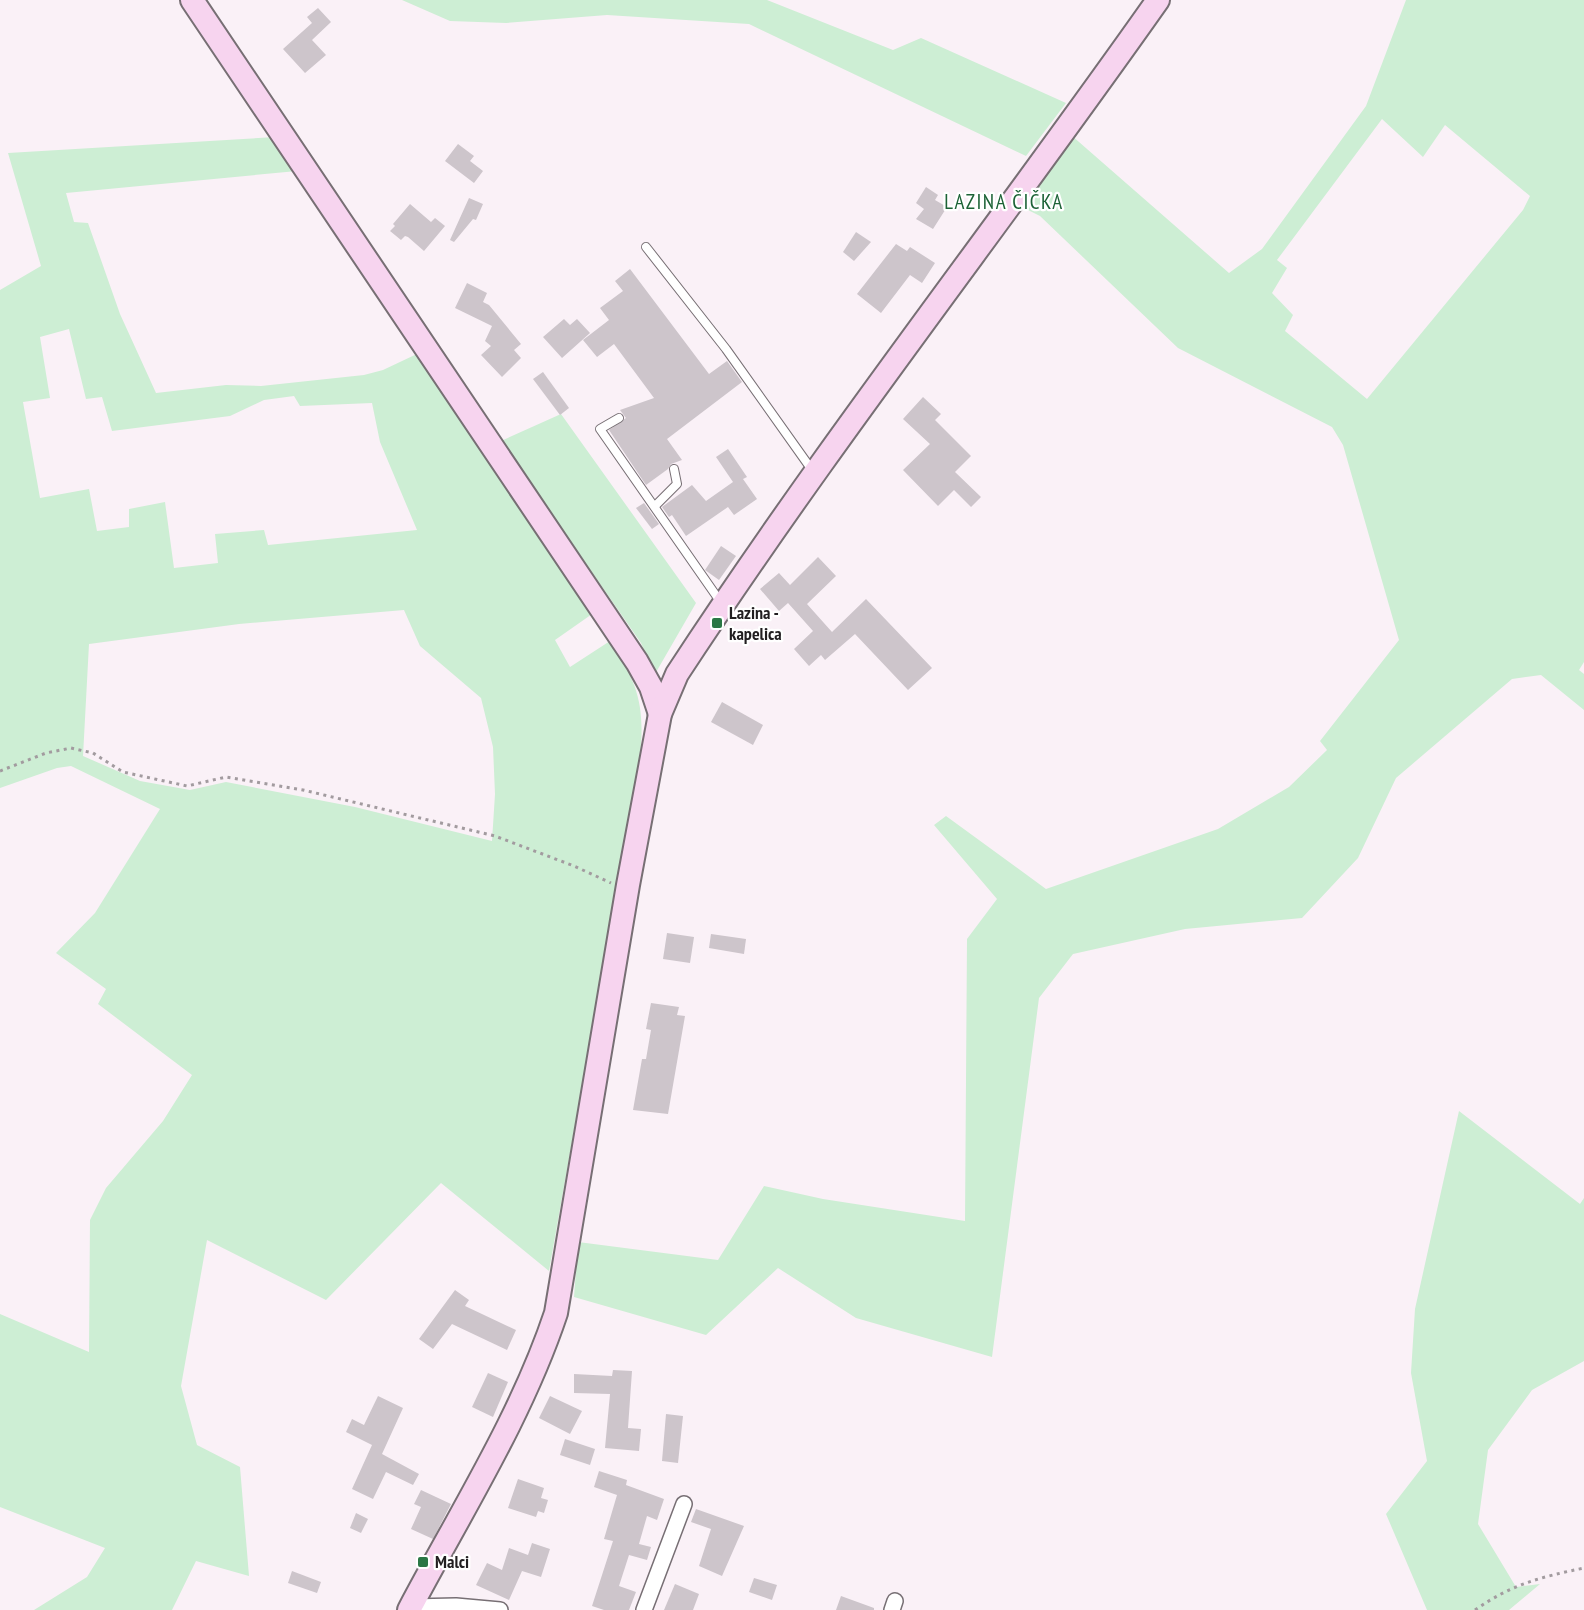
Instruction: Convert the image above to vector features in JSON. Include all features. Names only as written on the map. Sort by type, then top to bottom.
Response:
[{"type":"main road","points":[[192,0],[638,662],[651,687],[660,714]]},
{"type":"main road","points":[[410,1608],[513,1415],[546,1346],[556,1313],[628,885],[660,714],[676,674],[917,328],[1042,162],[1158,0]]},
{"type":"street","points":[[644,1610],[684,1504]]},
{"type":"street","points":[[410,1608],[456,1606],[500,1610]]},
{"type":"lane","points":[[646,247],[726,349],[815,474]]},
{"type":"lane","points":[[619,418],[600,429],[722,606]]},
{"type":"lane","points":[[655,506],[677,484],[674,469]]},
{"type":"path","points":[[0,771],[46,753],[71,748],[93,753],[123,772],[187,786],[226,777],[303,790],[495,836],[574,866],[607,883],[628,885]]},
{"type":"path","points":[[1475,1610],[1502,1591],[1534,1578],[1584,1568]]},
{"type":"green space","points":[[402,0],[767,0],[893,50],[921,38],[1066,103],[1026,156],[749,24],[607,15],[506,23],[450,21]]},
{"type":"green space","points":[[1406,0],[1584,0],[1584,662],[1579,670],[1584,674],[1584,710],[1541,675],[1512,679],[1396,778],[1358,858],[1302,918],[1185,929],[1073,954],[1039,998],[992,1357],[856,1318],[778,1268],[706,1335],[574,1297],[578,1242],[718,1260],[764,1186],[823,1199],[965,1221],[967,939],[997,899],[934,825],[946,816],[1046,889],[1218,829],[1289,787],[1327,750],[1320,741],[1399,640],[1343,445],[1332,427],[1178,348],[1040,216],[1022,207],[1071,135],[1229,273],[1262,249],[1366,106]],"holes":[[[1382,119],[1423,157],[1445,125],[1530,196],[1523,210],[1367,399],[1285,331],[1293,315],[1272,293],[1287,268],[1277,260]]]},
{"type":"green space","points":[[275,137],[297,171],[66,193],[74,222],[88,223],[120,314],[156,393],[226,385],[261,386],[364,375],[383,370],[419,353],[595,612],[555,640],[570,667],[610,641],[634,683],[642,724],[640,758],[549,1271],[441,1183],[326,1300],[207,1240],[181,1386],[197,1445],[240,1467],[249,1576],[196,1561],[172,1610],[34,1610],[87,1577],[105,1548],[0,1507],[0,1314],[89,1352],[90,1220],[106,1188],[163,1121],[192,1075],[98,1004],[106,989],[56,953],[95,913],[160,809],[71,766],[57,768],[0,788],[0,290],[41,266],[8,153]],"holes":[[[69,329],[86,399],[102,397],[112,431],[230,416],[264,400],[294,396],[300,406],[372,403],[380,442],[417,530],[268,545],[264,530],[215,534],[218,563],[174,568],[165,502],[129,509],[129,527],[97,531],[89,489],[40,498],[23,402],[50,398],[40,337]],[[404,610],[420,646],[481,698],[493,747],[495,794],[492,841],[355,807],[226,782],[190,790],[140,781],[83,756],[89,644],[239,624]]]},
{"type":"green space","points":[[561,414],[696,603],[655,674],[641,643],[501,441]]},
{"type":"green space","points":[[1459,1111],[1580,1204],[1584,1198],[1584,1361],[1532,1390],[1488,1450],[1478,1524],[1516,1587],[1540,1584],[1509,1610],[1427,1610],[1386,1514],[1427,1461],[1411,1373],[1415,1309]]},
{"type":"building","points":[[318,8],[331,22],[312,40],[326,55],[305,73],[283,49],[312,23],[307,17]]},
{"type":"building","points":[[458,144],[474,156],[470,161],[483,171],[474,183],[445,161]]},
{"type":"building","points":[[926,187],[938,195],[935,200],[947,207],[933,229],[916,219],[924,209],[916,203]]},
{"type":"building","points":[[469,198],[483,204],[476,220],[473,219],[454,242],[450,240]]},
{"type":"building","points":[[410,204],[431,222],[435,218],[445,226],[424,251],[408,237],[405,236],[401,240],[390,231]]},
{"type":"building","points":[[856,232],[871,242],[854,261],[843,252]]},
{"type":"building","points":[[896,244],[907,251],[910,247],[935,263],[922,283],[910,275],[881,313],[857,294]]},
{"type":"building","points":[[630,269],[709,374],[727,361],[742,382],[667,439],[682,460],[671,464],[668,469],[646,485],[609,430],[626,418],[620,410],[654,398],[614,344],[597,357],[583,340],[609,320],[600,308],[623,291],[615,281]]},
{"type":"building","points":[[467,283],[487,293],[483,302],[489,305],[521,344],[514,350],[521,358],[502,377],[481,355],[491,346],[485,341],[492,326],[455,308]]},
{"type":"building","points":[[564,319],[570,325],[577,319],[590,333],[562,358],[543,337]]},
{"type":"building","points":[[543,372],[569,408],[560,415],[533,379]]},
{"type":"building","points":[[923,397],[941,414],[935,420],[971,456],[955,472],[981,497],[971,507],[954,490],[938,506],[903,470],[930,444],[903,419]]},
{"type":"building","points":[[728,449],[747,477],[743,479],[757,499],[734,515],[728,507],[686,536],[672,515],[669,517],[662,507],[692,485],[706,501],[733,482],[716,457]]},
{"type":"building","points":[[644,503],[659,524],[652,529],[636,508]]},
{"type":"building","points":[[721,546],[736,556],[719,580],[705,570]]},
{"type":"building","points":[[818,557],[836,576],[807,604],[832,632],[866,599],[932,668],[908,690],[855,634],[825,660],[821,655],[809,666],[794,649],[813,631],[788,603],[779,611],[760,589],[779,573],[790,585]]},
{"type":"building","points":[[722,702],[763,725],[753,745],[711,722]]},
{"type":"building","points":[[667,933],[694,937],[690,963],[663,959]]},
{"type":"building","points":[[711,934],[746,939],[744,954],[709,948]]},
{"type":"building","points":[[651,1003],[679,1007],[677,1015],[685,1016],[668,1114],[633,1110],[642,1059],[646,1059],[651,1030],[646,1029]]},
{"type":"building","points":[[455,1290],[469,1300],[465,1306],[516,1330],[507,1350],[452,1324],[433,1349],[419,1339]]},
{"type":"building","points":[[613,1370],[632,1371],[628,1428],[641,1429],[639,1451],[605,1448],[610,1394],[574,1393],[574,1374],[612,1376]]},
{"type":"building","points":[[488,1373],[508,1382],[493,1417],[472,1407]]},
{"type":"building","points":[[378,1396],[403,1408],[382,1454],[419,1474],[413,1485],[386,1472],[373,1499],[352,1489],[372,1445],[346,1432],[352,1419],[364,1425]]},
{"type":"building","points":[[550,1396],[582,1411],[570,1434],[539,1418]]},
{"type":"building","points":[[666,1414],[683,1416],[678,1463],[662,1461]]},
{"type":"building","points":[[565,1439],[595,1449],[590,1465],[560,1455]]},
{"type":"building","points":[[599,1471],[627,1480],[626,1485],[664,1499],[657,1520],[647,1516],[639,1544],[651,1547],[647,1560],[629,1555],[619,1586],[636,1592],[629,1610],[604,1610],[592,1606],[613,1541],[604,1539],[617,1495],[594,1487]]},
{"type":"building","points":[[518,1479],[544,1488],[541,1498],[548,1500],[544,1513],[538,1511],[536,1517],[508,1508]]},
{"type":"building","points":[[421,1490],[451,1504],[433,1539],[411,1529],[421,1507],[414,1504]]},
{"type":"building","points":[[696,1509],[744,1526],[722,1576],[699,1566],[711,1529],[691,1522]]},
{"type":"building","points":[[356,1513],[368,1519],[361,1533],[350,1528]]},
{"type":"building","points":[[532,1543],[550,1549],[541,1577],[522,1571],[509,1600],[476,1585],[487,1563],[502,1570],[509,1548],[528,1555]]},
{"type":"building","points":[[292,1571],[321,1582],[317,1593],[288,1583]]},
{"type":"building","points":[[754,1578],[777,1585],[772,1600],[749,1592]]},
{"type":"building","points":[[675,1584],[699,1594],[693,1610],[664,1610]]},
{"type":"building","points":[[841,1596],[874,1608],[874,1610],[836,1610]]},
{"type":"place","name":"Lazina - kapelica","points":[[717,623]]},
{"type":"place","name":"Malci","points":[[423,1562]]},
{"type":"district","name":"LAZINA ČIČKA","points":[[1004,202]]}]
